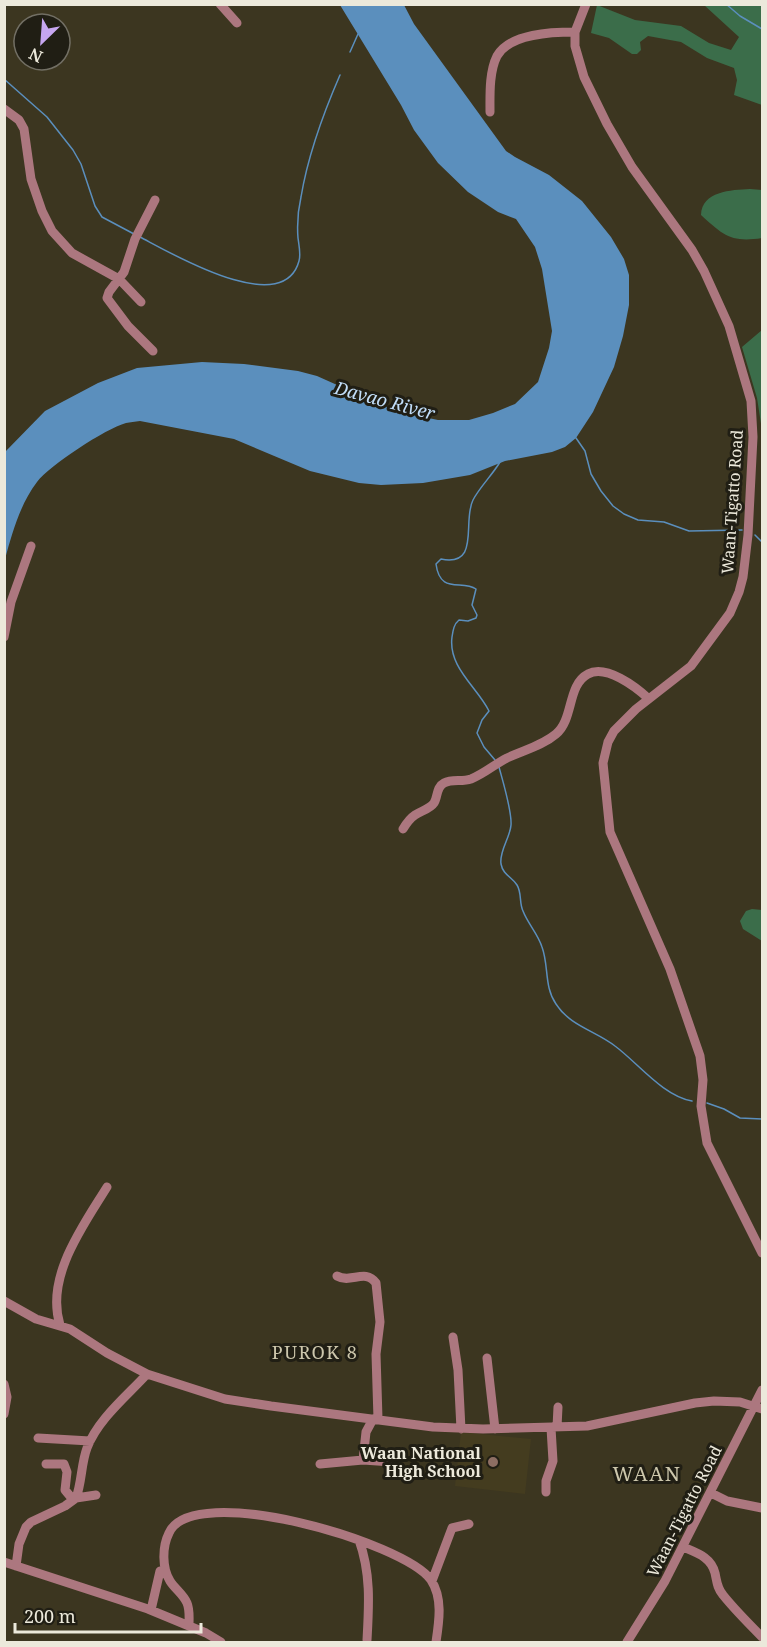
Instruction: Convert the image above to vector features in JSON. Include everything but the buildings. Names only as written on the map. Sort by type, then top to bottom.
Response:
[{"type":"street","points":[[220,4],[237,23]]},
{"type":"street","name":"Waan-Tigatto Road","points":[[586,4],[575,32],[575,46],[579,62],[608,124],[632,167],[704,271],[729,327],[752,401],[753,437],[748,535],[739,592],[730,613],[691,666],[649,699],[614,731],[605,753],[604,774],[610,832],[670,969],[700,1056],[703,1080],[702,1106],[707,1143],[762,1253]]},
{"type":"street","points":[[490,112],[494,64],[501,51],[515,41],[531,35],[575,32]]},
{"type":"street","points":[[4,109],[19,120],[24,129],[31,179],[52,231],[72,253],[119,279],[141,302]]},
{"type":"street","points":[[153,351],[128,326],[107,298],[119,279],[135,239],[155,200]]},
{"type":"street","points":[[4,637],[11,602],[31,546]]},
{"type":"street","points":[[403,829],[411,818],[435,802],[440,786],[444,782],[467,780],[477,776],[505,759],[540,745],[554,736],[565,722],[576,687],[589,673],[600,671],[624,680],[649,699]]},
{"type":"street","points":[[60,1325],[59,1284],[64,1265],[83,1225],[107,1188]]},
{"type":"street","points":[[337,1276],[345,1279],[364,1275],[376,1283],[380,1322],[376,1354],[376,1419],[366,1432],[363,1460]]},
{"type":"street","points":[[4,1301],[36,1319],[60,1325],[147,1374],[225,1399],[461,1429],[587,1426],[695,1403],[727,1401],[759,1408]]},
{"type":"street","points":[[453,1337],[458,1370],[461,1429]]},
{"type":"street","points":[[487,1358],[495,1429]]},
{"type":"street","points":[[16,1566],[19,1544],[26,1527],[31,1522],[65,1506],[76,1498],[84,1458],[90,1442],[103,1422],[147,1374]]},
{"type":"street","points":[[4,1384],[7,1397],[4,1414]]},
{"type":"street","name":"Waan-Tigatto Road","points":[[627,1642],[649,1609],[759,1408],[762,1390]]},
{"type":"street","points":[[546,1492],[546,1480],[553,1461],[554,1427],[558,1407]]},
{"type":"street","points":[[38,1438],[90,1442]]},
{"type":"street","points":[[320,1464],[363,1460],[392,1462]]},
{"type":"street","points":[[46,1464],[64,1464],[67,1472],[65,1490],[70,1496],[76,1498],[96,1495]]},
{"type":"street","points":[[711,1493],[727,1501],[762,1508]]},
{"type":"street","points":[[189,1625],[186,1602],[165,1571],[164,1555],[168,1534],[180,1521],[204,1514],[253,1514],[308,1524],[359,1540],[412,1565],[432,1581],[439,1604],[436,1642]]},
{"type":"street","points":[[432,1581],[452,1528],[469,1524]]},
{"type":"street","points":[[359,1540],[369,1581],[367,1640]]},
{"type":"street","points":[[683,1547],[700,1554],[710,1562],[723,1595],[762,1637]]},
{"type":"street","points":[[4,1562],[151,1610],[189,1625],[221,1642]]},
{"type":"street","points":[[151,1610],[160,1571]]},
{"type":"shaded area","name":"Waan National High School","points":[[461,1432],[531,1439],[525,1494],[455,1486]]},
{"type":"green space","points":[[597,5],[635,20],[681,26],[709,43],[731,50],[739,37],[704,5],[762,5],[762,105],[734,95],[737,80],[734,68],[707,58],[681,42],[648,36],[640,42],[641,50],[637,54],[632,54],[609,38],[591,33]]},
{"type":"green space","points":[[762,190],[762,238],[742,239],[728,236],[701,215],[706,201],[712,196],[726,191]]},
{"type":"green space","points":[[762,330],[762,430],[757,398],[742,347]]},
{"type":"green space","points":[[762,910],[762,941],[743,929],[740,921],[746,911]]},
{"type":"water","points":[[340,5],[404,5],[414,24],[506,151],[549,175],[582,201],[611,237],[624,259],[629,275],[629,305],[614,367],[593,412],[576,438],[565,447],[552,452],[505,461],[470,475],[423,483],[381,485],[359,483],[310,471],[234,439],[140,421],[126,423],[78,448],[53,466],[37,482],[21,509],[5,559],[5,452],[45,411],[98,383],[137,368],[202,362],[244,364],[298,371],[317,376],[384,406],[438,420],[469,420],[493,413],[515,404],[538,382],[552,331],[542,269],[535,247],[516,219],[498,212],[468,192],[438,163],[414,130]]},
{"type":"waterway","points":[[726,4],[740,16],[762,29]]},
{"type":"waterway","points":[[350,52],[358,34]]},
{"type":"waterway","points":[[140,237],[224,277],[249,283],[271,284],[289,278],[300,259],[298,217],[312,150],[340,75]]},
{"type":"waterway","points":[[4,79],[47,117],[73,150],[81,164],[95,206],[102,217],[134,234]]},
{"type":"waterway","points":[[576,438],[585,451],[591,474],[601,491],[613,506],[624,514],[638,520],[664,522],[689,531],[742,530]]},
{"type":"waterway","points":[[495,760],[484,747],[477,733],[482,720],[489,711],[464,676],[454,658],[452,648],[452,637],[457,622],[476,618],[477,615],[472,605],[476,589],[442,580],[436,564],[441,559],[453,560],[461,556],[466,549],[473,500],[500,462]]},
{"type":"waterway","points":[[755,535],[762,542]]},
{"type":"waterway","points":[[499,767],[511,819],[501,864],[504,871],[517,885],[523,911],[540,942],[548,984],[556,1004],[568,1018],[615,1046],[661,1086],[681,1098],[692,1101]]},
{"type":"waterway","points":[[707,1103],[740,1118],[762,1119]]},
{"type":"place","name":"Waan National High School","points":[[493,1462]]},
{"type":"district","name":"PUROK 8","points":[[315,1352]]},
{"type":"district","name":"WAAN","points":[[647,1473]]},
{"type":"water label","name":"Davao River","points":[[385,400]]}]
